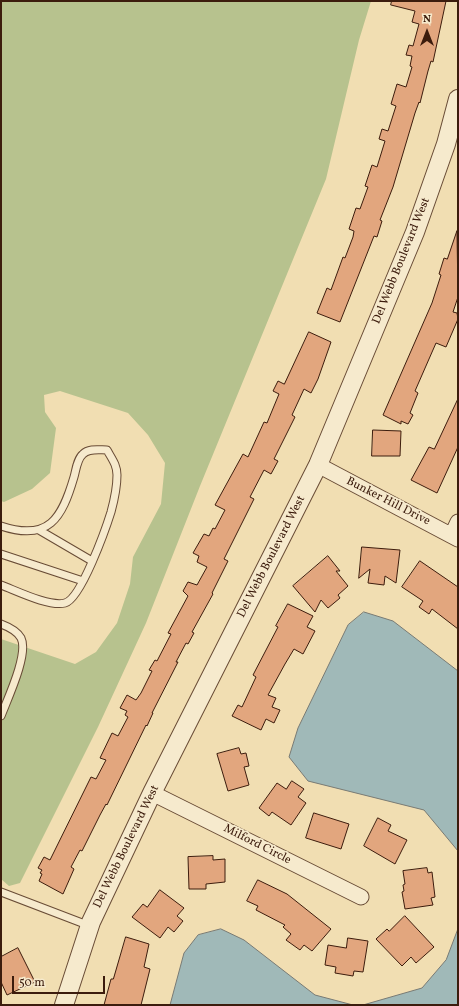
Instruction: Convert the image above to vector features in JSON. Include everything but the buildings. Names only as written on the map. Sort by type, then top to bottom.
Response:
[{"type":"street","name":"Del Webb Boulevard West","points":[[64,1005],[90,926],[152,793],[318,465],[416,232],[446,144],[458,100]]},
{"type":"street","name":"Bunker Hill Drive","points":[[318,465],[456,532]]},
{"type":"street","name":"Milford Circle","points":[[152,793],[361,897]]},
{"type":"lane","points":[[1,526],[24,531],[39,530],[52,524],[61,513],[83,453],[94,449],[107,450],[116,464],[117,475],[111,511],[92,561],[73,599],[66,603],[58,604],[46,602],[1,585]]},
{"type":"lane","points":[[39,530],[92,561]]},
{"type":"lane","points":[[1,554],[83,581]]},
{"type":"lane","points":[[1,624],[12,629],[18,634],[23,644],[20,663],[1,716]]},
{"type":"lane","points":[[1,892],[90,926]]},
{"type":"green space","points":[[1,1],[371,1],[359,40],[326,179],[200,486],[146,623],[98,727],[20,883],[9,886],[1,879],[1,639],[75,664],[96,652],[117,623],[130,584],[133,557],[161,504],[165,463],[148,435],[128,413],[60,391],[44,395],[45,412],[56,428],[50,473],[32,489],[4,502],[1,501]]},
{"type":"water","points":[[364,612],[393,621],[458,671],[458,851],[424,810],[308,781],[289,757],[298,728],[348,625]]},
{"type":"water","points":[[221,929],[244,940],[315,995],[353,1005],[170,1005],[184,953],[198,935]]},
{"type":"water","points":[[458,929],[458,1005],[363,1005],[422,988],[446,960]]}]
